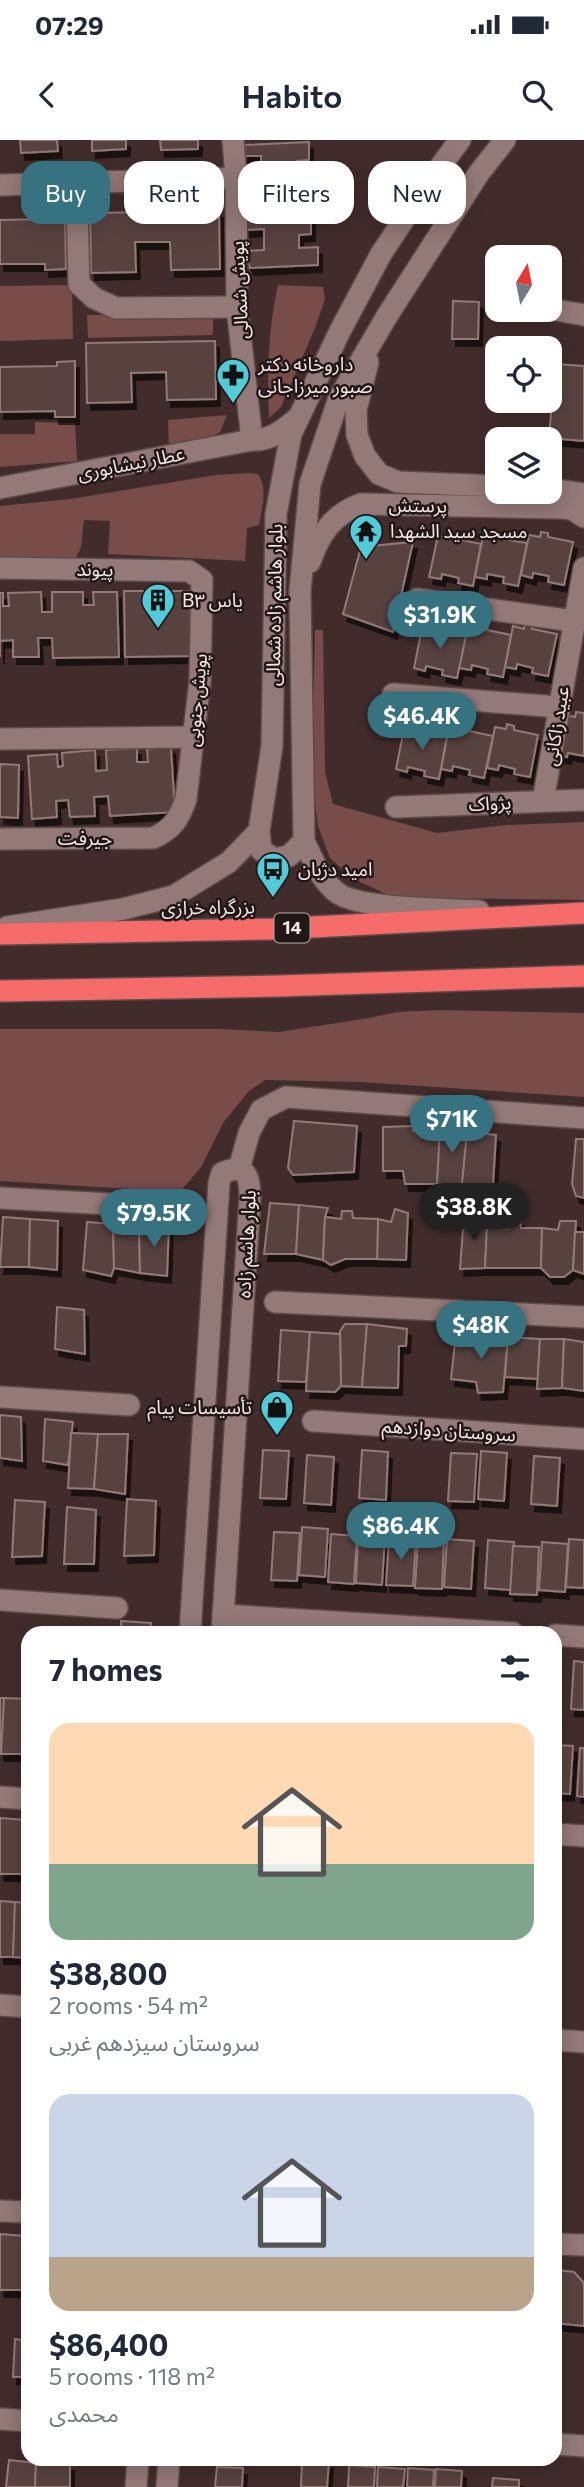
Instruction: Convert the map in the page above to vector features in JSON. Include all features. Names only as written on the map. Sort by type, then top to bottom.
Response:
[{"type":"highway","name":"بزرگراه خرازی","points":[[0,934],[274,929],[584,913]]},
{"type":"highway","points":[[0,991],[584,975]]},
{"type":"street","name":"پویش شمالی","points":[[233,140],[237,307],[257,440]]},
{"type":"street","name":"بلوار هاشم زاده شمالی","points":[[259,831],[272,746],[276,514],[291,434],[340,331],[381,254],[460,140]]},
{"type":"street","name":"بلوار هاشم زاده شمالی","points":[[505,140],[479,173],[339,398],[310,484],[300,591],[304,841],[317,869],[336,893],[369,904],[537,915]]},
{"type":"street","points":[[0,185],[236,178]]},
{"type":"street","points":[[77,224],[79,284],[94,298],[116,307],[237,307]]},
{"type":"street","points":[[562,311],[584,315]]},
{"type":"street","name":"پرستش","points":[[374,338],[356,410],[357,435],[365,456],[379,474],[398,482],[485,486]]},
{"type":"street","name":"عطار نیشابوری","points":[[0,488],[257,440],[279,433],[300,416]]},
{"type":"street","points":[[257,440],[286,464]]},
{"type":"street","points":[[562,491],[584,494]]},
{"type":"street","name":"پرستش","points":[[300,591],[316,543],[347,509],[361,504],[562,508],[572,509],[584,517]]},
{"type":"street","name":"پیوند","points":[[0,568],[189,571]]},
{"type":"street","name":"عبید زاکانی","points":[[543,801],[559,707],[576,658],[584,568]]},
{"type":"street","name":"پویش جنوبی","points":[[169,831],[186,799],[200,681],[202,580],[189,571]]},
{"type":"street","points":[[417,599],[579,613]]},
{"type":"street","points":[[393,694],[559,707]]},
{"type":"street","points":[[0,739],[193,737]]},
{"type":"street","name":"پژواک","points":[[396,807],[584,800]]},
{"type":"street","name":"جيرفت","points":[[0,839],[153,838],[169,831]]},
{"type":"street","points":[[259,831],[261,850],[274,859],[289,856],[304,841]]},
{"type":"street","points":[[0,928],[123,909],[174,895],[229,862],[259,831]]},
{"type":"street","points":[[239,1169],[249,1133],[261,1111],[285,1097],[584,1118]]},
{"type":"street","name":"بلوار هاشم زاده","points":[[190,1626],[219,1183],[222,1173],[239,1169],[246,1174],[250,1182],[222,1624]]},
{"type":"street","points":[[0,1198],[165,1207]]},
{"type":"street","points":[[275,1302],[584,1317]]},
{"type":"street","points":[[0,1396],[130,1405]]},
{"type":"street","points":[[205,1406],[236,1407]]},
{"type":"street","name":"سروستان دوازدهم","points":[[313,1422],[584,1438]]},
{"type":"street","points":[[0,1600],[117,1608]]},
{"type":"street","points":[[222,1624],[287,1626]]},
{"type":"street","points":[[562,1635],[584,1637]]},
{"type":"street","points":[[0,1797],[21,1798]]},
{"type":"street","points":[[562,1834],[584,1836]]},
{"type":"street","points":[[0,2005],[21,2006]]},
{"type":"street","points":[[562,2040],[584,2042]]},
{"type":"street","points":[[0,2211],[21,2212]]},
{"type":"street","points":[[562,2244],[584,2245]]},
{"type":"street","points":[[0,2419],[21,2420]]},
{"type":"street","points":[[562,2444],[584,2446]]},
{"type":"street","points":[[136,2487],[138,2466]]},
{"type":"street","points":[[167,2487],[168,2466]]},
{"type":"shaded area","points":[[72,285],[73,339],[0,341],[0,286]]},
{"type":"shaded area","points":[[278,285],[323,287],[325,299],[281,407],[269,418],[269,351]]},
{"type":"shaded area","points":[[213,313],[213,335],[88,338],[87,315]]},
{"type":"shaded area","points":[[227,415],[220,432],[208,439],[169,449],[168,420]]},
{"type":"shaded area","points":[[35,422],[75,423],[77,461],[0,467],[0,434],[35,434]]},
{"type":"shaded area","points":[[258,474],[263,485],[263,498],[259,525],[247,528],[245,561],[108,554],[110,521],[84,520],[81,547],[75,560],[0,560],[0,506],[71,499],[216,475]]},
{"type":"shaded area","points":[[315,630],[323,630],[325,772],[333,804],[437,833],[506,825],[584,822],[584,900],[388,895],[352,878],[330,858],[318,826],[312,778]]},
{"type":"shaded area","points":[[441,1010],[584,1013],[584,1097],[360,1082],[265,1080],[249,1091],[223,1123],[201,1167],[180,1192],[0,1181],[0,1029],[221,1029],[279,1032],[397,1012]]},
{"type":"building","points":[[20,140],[57,140],[58,151],[21,153]]},
{"type":"building","points":[[92,140],[126,140],[126,149],[92,151]]},
{"type":"building","points":[[160,140],[198,140],[198,149],[161,150]]},
{"type":"building","points":[[309,142],[309,160],[261,161],[261,156],[244,156],[244,145]]},
{"type":"building","points":[[124,212],[124,224],[219,224],[220,269],[171,270],[170,242],[135,242],[136,272],[91,273],[90,224],[110,224],[110,213]]},
{"type":"building","points":[[0,220],[21,220],[21,224],[65,224],[66,269],[45,270],[45,264],[0,264]]},
{"type":"building","points":[[246,224],[311,224],[311,234],[299,235],[299,248],[318,247],[318,265],[250,268],[244,251],[264,250],[264,229],[246,230]]},
{"type":"building","points":[[453,301],[479,302],[478,339],[452,339]]},
{"type":"building","points":[[215,341],[216,399],[167,400],[166,372],[131,373],[132,402],[87,403],[86,343]]},
{"type":"building","points":[[75,361],[75,417],[55,417],[55,411],[0,412],[0,367],[57,366],[57,362]]},
{"type":"building","points":[[562,364],[584,366],[584,441],[562,439],[562,427],[550,427],[551,413],[562,413]]},
{"type":"building","points":[[541,532],[548,533],[548,537],[573,542],[564,585],[548,582],[549,576],[533,573],[532,578],[521,575],[529,535],[540,537]]},
{"type":"building","points":[[450,533],[459,535],[458,539],[481,544],[473,586],[458,583],[459,578],[442,574],[441,579],[429,577],[438,536],[449,538]]},
{"type":"building","points":[[495,533],[504,535],[503,539],[527,543],[518,586],[503,583],[504,577],[487,574],[487,579],[475,577],[483,536],[494,538]]},
{"type":"building","name":"مسجد سید الشهدا","points":[[413,542],[393,632],[343,614],[361,547]]},
{"type":"building","name":"B۳ یاس","points":[[124,591],[155,591],[156,604],[166,604],[166,591],[190,591],[191,656],[125,657]]},
{"type":"building","points":[[41,592],[42,612],[52,612],[52,592],[83,592],[83,605],[94,605],[93,592],[117,592],[119,657],[53,658],[52,638],[38,638],[39,657],[13,657],[13,640],[0,641],[0,593],[3,593],[3,606],[9,606],[8,593]]},
{"type":"building","points":[[525,623],[533,625],[532,629],[557,634],[548,676],[532,673],[533,668],[517,664],[516,669],[505,667],[513,626],[524,629]]},
{"type":"building","points":[[480,624],[488,626],[487,630],[511,635],[503,677],[487,674],[488,669],[472,665],[471,670],[459,668],[467,627],[478,630]]},
{"type":"building","points":[[434,625],[443,627],[442,631],[466,636],[457,678],[442,675],[443,670],[426,666],[425,671],[414,668],[422,628],[433,630]]},
{"type":"building","points":[[576,712],[584,713],[584,756],[568,753],[567,757],[555,755],[564,715],[575,717]]},
{"type":"building","points":[[507,724],[514,726],[514,730],[538,735],[530,777],[514,774],[515,769],[499,765],[498,770],[487,768],[495,727],[506,729]]},
{"type":"building","points":[[461,725],[470,727],[469,731],[493,736],[484,778],[469,775],[470,770],[453,766],[452,771],[441,769],[449,728],[460,731]]},
{"type":"building","points":[[416,726],[425,728],[424,731],[447,736],[439,779],[424,776],[425,771],[408,767],[407,772],[396,769],[404,729],[415,731]]},
{"type":"building","points":[[171,747],[175,812],[110,816],[108,796],[94,797],[95,816],[70,817],[68,800],[56,801],[57,817],[32,819],[28,756],[57,754],[58,767],[63,766],[62,753],[95,750],[96,771],[107,770],[106,750],[137,748],[137,762],[148,762],[147,749]]},
{"type":"building","points":[[0,764],[19,765],[18,818],[0,817]]},
{"type":"building","points":[[294,1121],[357,1126],[354,1172],[293,1175],[288,1168]]},
{"type":"building","points":[[413,1126],[413,1131],[440,1133],[437,1184],[405,1184],[403,1171],[383,1171],[383,1127]]},
{"type":"building","points":[[440,1128],[468,1128],[462,1184],[437,1184]]},
{"type":"building","points":[[467,1132],[496,1135],[493,1185],[462,1184]]},
{"type":"building","points":[[576,1139],[584,1139],[584,1198],[576,1196],[572,1184]]},
{"type":"building","points":[[270,1203],[299,1205],[296,1254],[264,1254]]},
{"type":"building","points":[[299,1205],[328,1208],[325,1217],[323,1260],[296,1254]]},
{"type":"building","points":[[395,1209],[408,1213],[406,1260],[377,1259],[378,1219],[391,1222]]},
{"type":"building","points":[[342,1211],[352,1211],[353,1218],[378,1219],[377,1259],[345,1259],[331,1265],[323,1260],[325,1217],[341,1219]]},
{"type":"building","points":[[464,1215],[482,1216],[482,1226],[487,1227],[485,1268],[460,1269]]},
{"type":"building","points":[[3,1217],[30,1219],[29,1267],[0,1267]]},
{"type":"building","points":[[30,1219],[58,1221],[57,1270],[29,1267]]},
{"type":"building","points":[[520,1219],[521,1228],[542,1228],[541,1268],[485,1268],[487,1227],[508,1229],[508,1220]]},
{"type":"building","points":[[560,1221],[576,1221],[573,1270],[564,1277],[550,1277],[541,1268],[542,1228],[558,1230]]},
{"type":"building","points":[[87,1222],[113,1224],[114,1268],[111,1276],[83,1270]]},
{"type":"building","points":[[113,1224],[139,1224],[140,1273],[114,1268]]},
{"type":"building","points":[[139,1224],[169,1225],[167,1276],[140,1273]]},
{"type":"building","points":[[575,1232],[584,1232],[584,1274],[573,1270]]},
{"type":"building","points":[[57,1307],[84,1310],[85,1354],[55,1349]]},
{"type":"building","points":[[345,1324],[367,1324],[362,1387],[341,1386],[340,1331]]},
{"type":"building","points":[[367,1324],[407,1329],[406,1346],[399,1346],[398,1388],[362,1387]]},
{"type":"building","points":[[281,1330],[310,1332],[306,1382],[278,1381]]},
{"type":"building","points":[[310,1332],[340,1334],[341,1386],[335,1392],[306,1391]]},
{"type":"building","points":[[456,1333],[508,1337],[503,1392],[478,1393],[476,1382],[451,1379]]},
{"type":"building","points":[[508,1337],[540,1339],[538,1379],[505,1377]]},
{"type":"building","points":[[540,1339],[564,1339],[562,1388],[537,1389]]},
{"type":"building","points":[[564,1339],[584,1342],[584,1391],[562,1388]]},
{"type":"building","points":[[0,1415],[21,1417],[22,1461],[0,1458]]},
{"type":"building","points":[[45,1419],[73,1422],[68,1465],[43,1461]]},
{"type":"building","points":[[71,1433],[98,1434],[94,1489],[68,1488]]},
{"type":"building","points":[[98,1434],[128,1434],[125,1494],[94,1489]]},
{"type":"building","points":[[263,1450],[289,1451],[286,1499],[260,1498]]},
{"type":"building","points":[[362,1450],[388,1452],[386,1500],[359,1498]]},
{"type":"building","points":[[481,1451],[507,1453],[504,1501],[478,1499]]},
{"type":"building","points":[[451,1453],[477,1454],[474,1502],[448,1501]]},
{"type":"building","points":[[307,1455],[334,1457],[331,1505],[304,1503]]},
{"type":"building","points":[[534,1456],[560,1458],[557,1506],[531,1504]]},
{"type":"building","points":[[127,1499],[156,1501],[154,1555],[124,1556]]},
{"type":"building","points":[[15,1500],[45,1502],[42,1556],[12,1557]]},
{"type":"building","points":[[67,1507],[96,1510],[94,1564],[64,1564]]},
{"type":"building","points":[[302,1527],[328,1529],[325,1577],[299,1575]]},
{"type":"building","points":[[274,1532],[300,1533],[297,1581],[271,1580]]},
{"type":"building","points":[[331,1534],[357,1536],[354,1584],[328,1582]]},
{"type":"building","points":[[358,1535],[385,1537],[382,1585],[356,1583]]},
{"type":"building","points":[[389,1537],[416,1538],[413,1586],[386,1585]]},
{"type":"building","points":[[447,1539],[474,1541],[471,1589],[444,1587]]},
{"type":"building","points":[[569,1539],[584,1540],[584,1588],[566,1587]]},
{"type":"building","points":[[418,1540],[444,1541],[442,1589],[415,1588]]},
{"type":"building","points":[[488,1540],[514,1542],[511,1590],[485,1588]]},
{"type":"building","points":[[542,1542],[568,1544],[565,1592],[539,1590]]},
{"type":"building","points":[[513,1546],[539,1547],[537,1595],[510,1594]]},
{"type":"building","points":[[121,1621],[151,1623],[151,1626],[121,1626]]},
{"type":"building","points":[[574,1661],[584,1662],[584,1710],[571,1709]]},
{"type":"building","points":[[0,1698],[6,1698],[3,1753],[0,1753]]},
{"type":"building","points":[[4,1698],[21,1699],[21,1754],[1,1754]]},
{"type":"building","points":[[562,1745],[573,1746],[570,1794],[562,1793]]},
{"type":"building","points":[[580,1748],[584,1748],[584,1797],[577,1796]]},
{"type":"building","points":[[0,1818],[21,1820],[21,1874],[0,1874]]},
{"type":"building","points":[[0,1901],[15,1902],[13,1957],[0,1957]]},
{"type":"building","points":[[15,1902],[21,1902],[21,1958],[13,1957]]},
{"type":"building","points":[[0,2234],[21,2236],[21,2290],[0,2290]]},
{"type":"building","points":[[562,2270],[574,2272],[584,2283],[584,2326],[562,2324]]},
{"type":"building","points":[[15,2339],[21,2340],[21,2377],[13,2377]]},
{"type":"building","points":[[9,2460],[21,2461],[21,2466],[36,2466],[35,2487],[6,2487]]},
{"type":"building","points":[[36,2466],[70,2466],[70,2487],[35,2487]]},
{"type":"building","points":[[302,2466],[329,2466],[327,2487],[301,2487]]},
{"type":"building","points":[[349,2466],[375,2467],[374,2487],[348,2487]]},
{"type":"building","points":[[217,2467],[243,2468],[242,2487],[215,2487]]},
{"type":"building","points":[[378,2467],[405,2469],[403,2487],[377,2487]]},
{"type":"building","points":[[408,2468],[434,2470],[433,2487],[407,2487]]},
{"type":"building","points":[[436,2469],[462,2471],[461,2487],[435,2487]]},
{"type":"building","points":[[493,2478],[519,2480],[519,2487],[492,2487]]},
{"type":"place","name":"داروخانه دکتر صبور میرزاجانی","points":[[233,405]]},
{"type":"place","name":"مسجد سید الشهدا","points":[[366,561]]},
{"type":"place","name":"B۳ یاس","points":[[158,630]]},
{"type":"place","name":"امید دژبان","points":[[273,899]]},
{"type":"place","name":"تأسیسات پیام","points":[[277,1437]]}]
